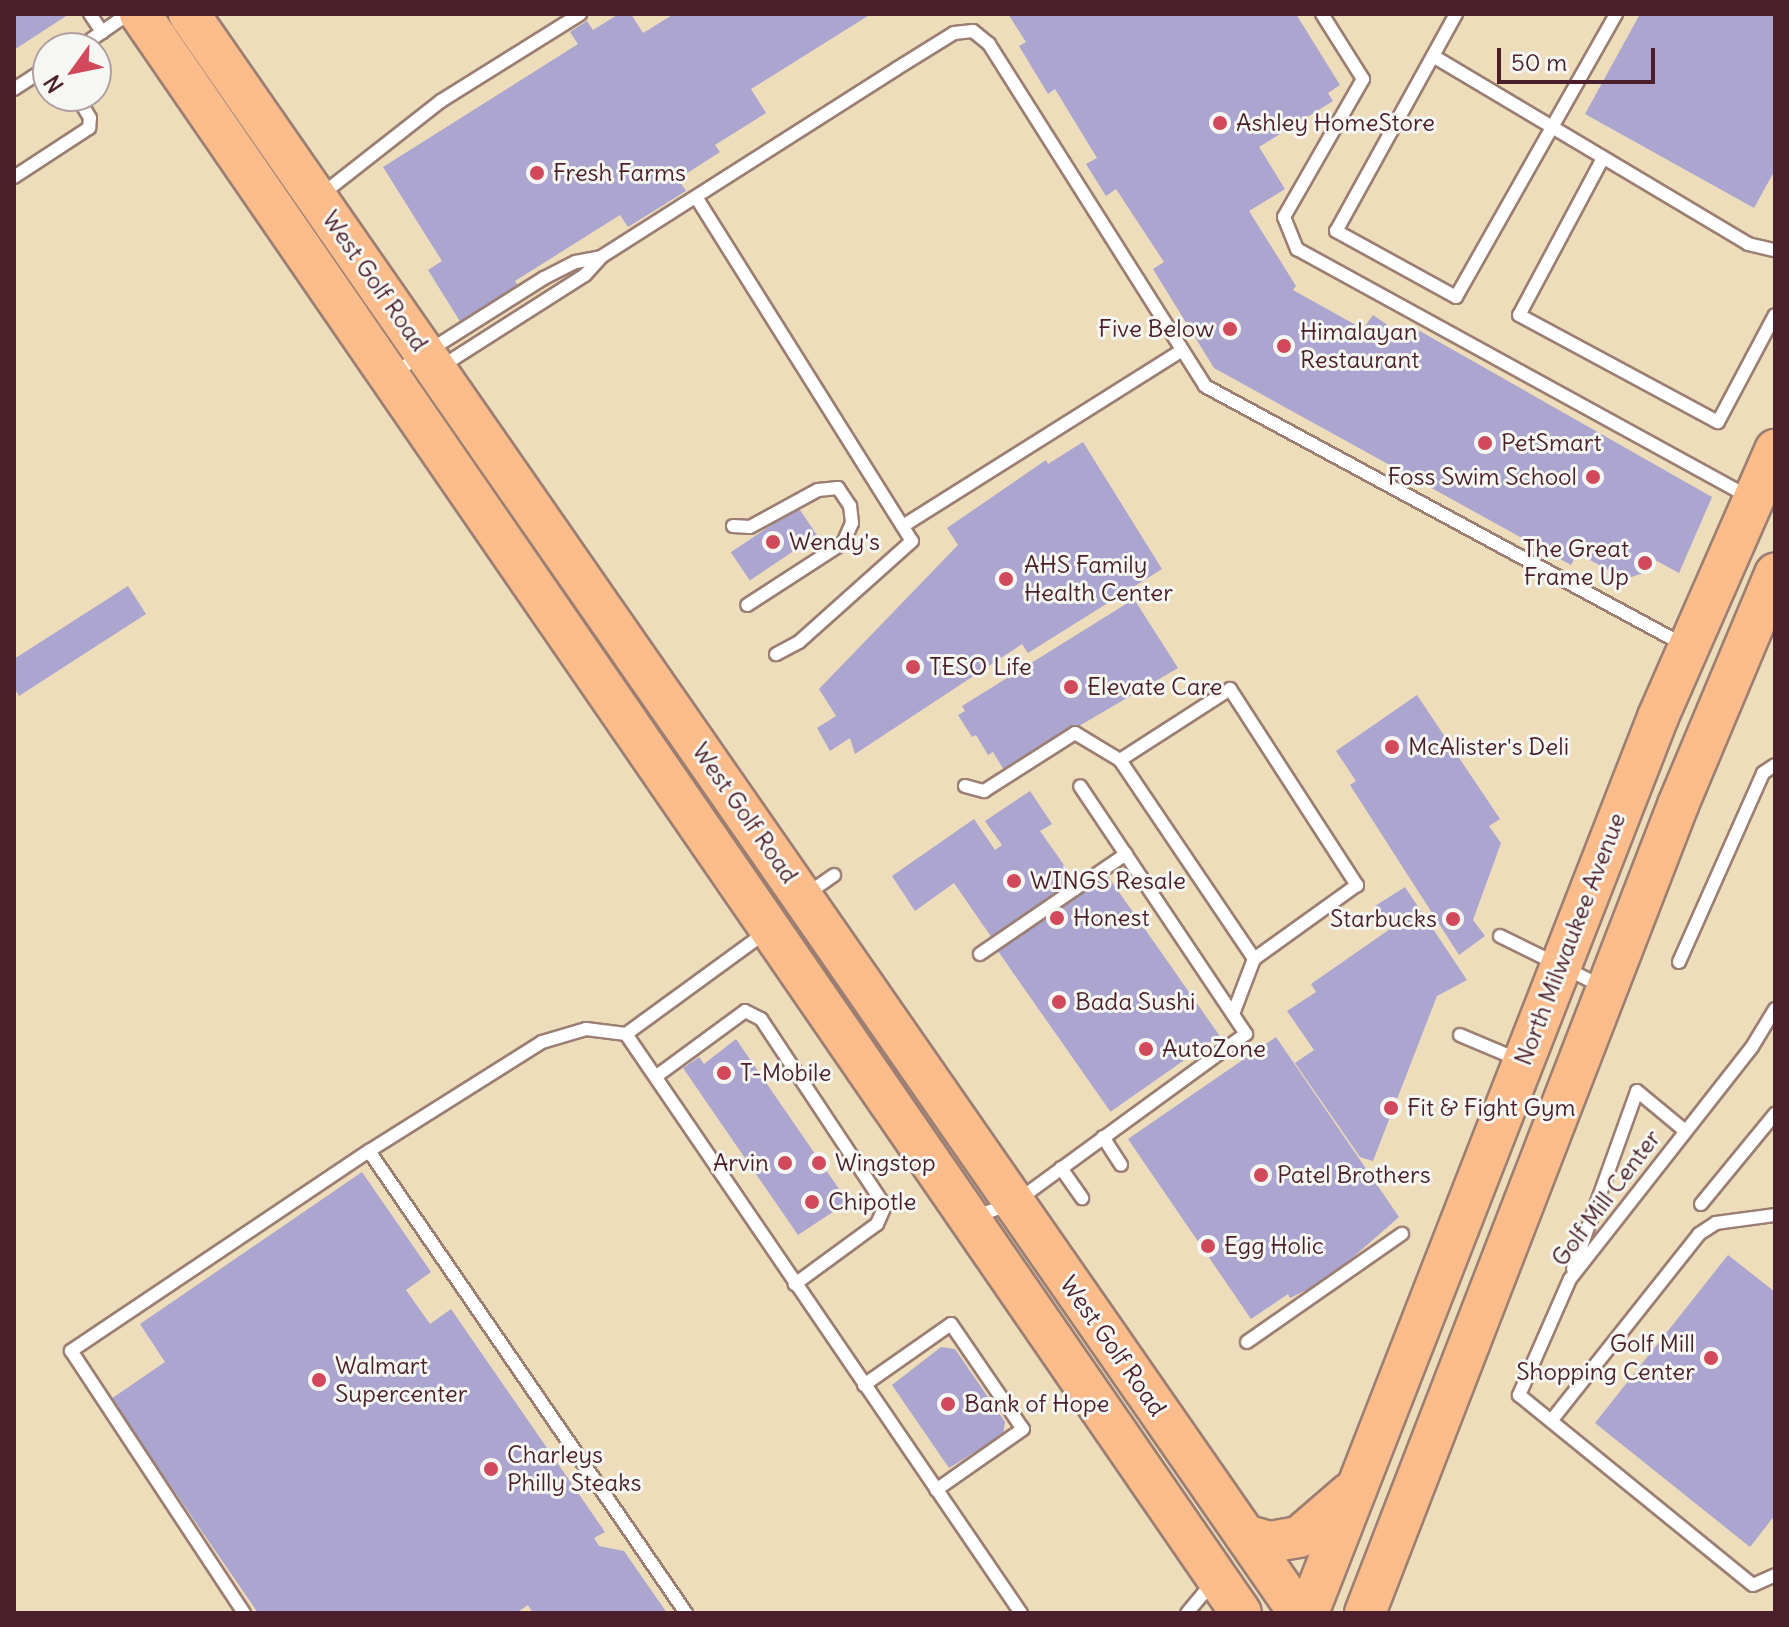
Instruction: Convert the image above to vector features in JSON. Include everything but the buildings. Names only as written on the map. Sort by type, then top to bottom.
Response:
[{"type":"main road","name":"West Golf Road","points":[[140,14],[769,930],[992,1224],[1245,1535],[1299,1613]]},
{"type":"main road","name":"West Golf Road","points":[[189,14],[431,361],[818,886],[992,1224],[1241,1613]]},
{"type":"main road","name":"North Milwaukee Avenue","points":[[1308,1613],[1687,646],[1775,450]]},
{"type":"main road","points":[[1365,1613],[1607,989],[1775,574]]},
{"type":"main road","points":[[1245,1535],[1270,1542],[1299,1537],[1358,1484]]},
{"type":"lane","points":[[90,14],[102,32],[128,14]]},
{"type":"lane","points":[[317,197],[441,101],[580,14]]},
{"type":"lane","points":[[1322,14],[1363,79],[1284,217],[1297,249],[1752,498]]},
{"type":"lane","points":[[1456,14],[1336,231],[1456,297],[1549,126],[1616,14]]},
{"type":"lane","points":[[388,376],[431,361],[585,275],[601,257],[954,33],[973,31],[989,44],[1181,351],[1207,387],[1687,646]]},
{"type":"lane","points":[[1433,56],[1748,244],[1775,250]]},
{"type":"lane","points":[[14,89],[32,77]]},
{"type":"lane","points":[[14,177],[89,128],[90,118],[86,112]]},
{"type":"lane","points":[[1603,158],[1519,315],[1718,422],[1775,315]]},
{"type":"lane","points":[[696,197],[912,541],[799,642],[776,654]]},
{"type":"lane","points":[[431,361],[544,278],[576,262],[601,257]]},
{"type":"lane","points":[[903,526],[1181,351]]},
{"type":"lane","points":[[733,526],[750,527],[818,490],[838,488],[850,506],[852,523],[843,543],[747,605]]},
{"type":"lane","points":[[1120,760],[1230,689],[1357,885],[1254,959],[1233,1014]]},
{"type":"lane","points":[[965,786],[984,791],[1075,733],[1120,760],[1254,959]]},
{"type":"lane","points":[[1679,962],[1763,773],[1775,765]]},
{"type":"lane","points":[[992,1224],[1061,1168],[1246,1034],[1080,786]]},
{"type":"lane","points":[[980,954],[1126,854]]},
{"type":"lane","points":[[244,1613],[71,1351],[369,1151],[542,1042],[586,1029],[626,1034],[769,930]]},
{"type":"lane","points":[[1500,936],[1607,989]]},
{"type":"lane","name":"Golf Mill Center","points":[[1775,1009],[1752,1047],[1570,1279],[1519,1395],[1753,1585],[1775,1575]]},
{"type":"lane","points":[[658,1075],[745,1011],[761,1019],[885,1206],[877,1224],[795,1284]]},
{"type":"lane","points":[[626,1034],[658,1075],[795,1284],[1021,1613]]},
{"type":"lane","points":[[1460,1035],[1522,1061]]},
{"type":"lane","points":[[1570,1279],[1637,1091],[1684,1130]]},
{"type":"lane","points":[[1701,1204],[1775,1114]]},
{"type":"lane","points":[[1103,1137],[1121,1165]]},
{"type":"lane","points":[[369,1151],[686,1613]]},
{"type":"lane","points":[[1061,1168],[1082,1198]]},
{"type":"lane","points":[[1551,1421],[1699,1234],[1716,1223],[1775,1215]]},
{"type":"lane","points":[[1247,1342],[1402,1234]]},
{"type":"lane","points":[[864,1385],[951,1324],[1023,1429],[936,1490]]},
{"type":"lane","points":[[1187,1613],[1217,1578]]},
{"type":"place","name":"Ashley HomeStore","points":[[1220,123]]},
{"type":"place","name":"Fresh Farms","points":[[537,173]]},
{"type":"place","name":"Five Below","points":[[1230,329]]},
{"type":"place","name":"Himalayan Restaurant","points":[[1284,346]]},
{"type":"place","name":"PetSmart","points":[[1485,443]]},
{"type":"place","name":"Foss Swim School","points":[[1593,477]]},
{"type":"place","name":"Wendy's","points":[[773,542]]},
{"type":"place","name":"The Great Frame Up","points":[[1645,563]]},
{"type":"place","name":"AHS Family Health Center","points":[[1006,579]]},
{"type":"place","name":"TESO Life","points":[[913,667]]},
{"type":"place","name":"Elevate Care","points":[[1071,687]]},
{"type":"place","name":"McAlister's Deli","points":[[1392,747]]},
{"type":"place","name":"WINGS Resale","points":[[1014,881]]},
{"type":"place","name":"Honest","points":[[1057,918]]},
{"type":"place","name":"Starbucks","points":[[1453,919]]},
{"type":"place","name":"Bada Sushi","points":[[1059,1002]]},
{"type":"place","name":"AutoZone","points":[[1146,1049]]},
{"type":"place","name":"T-Mobile","points":[[724,1073]]},
{"type":"place","name":"Fit & Fight Gym","points":[[1391,1108]]},
{"type":"place","name":"Arvin","points":[[785,1163]]},
{"type":"place","name":"Wingstop","points":[[819,1163]]},
{"type":"place","name":"Patel Brothers","points":[[1261,1175]]},
{"type":"place","name":"Chipotle","points":[[812,1202]]},
{"type":"place","name":"Egg Holic","points":[[1208,1246]]},
{"type":"place","name":"Golf Mill Shopping Center","points":[[1711,1358]]},
{"type":"place","name":"Walmart Supercenter","points":[[319,1380]]},
{"type":"place","name":"Bank of Hope","points":[[948,1404]]},
{"type":"place","name":"Charleys Philly Steaks","points":[[491,1469]]}]
